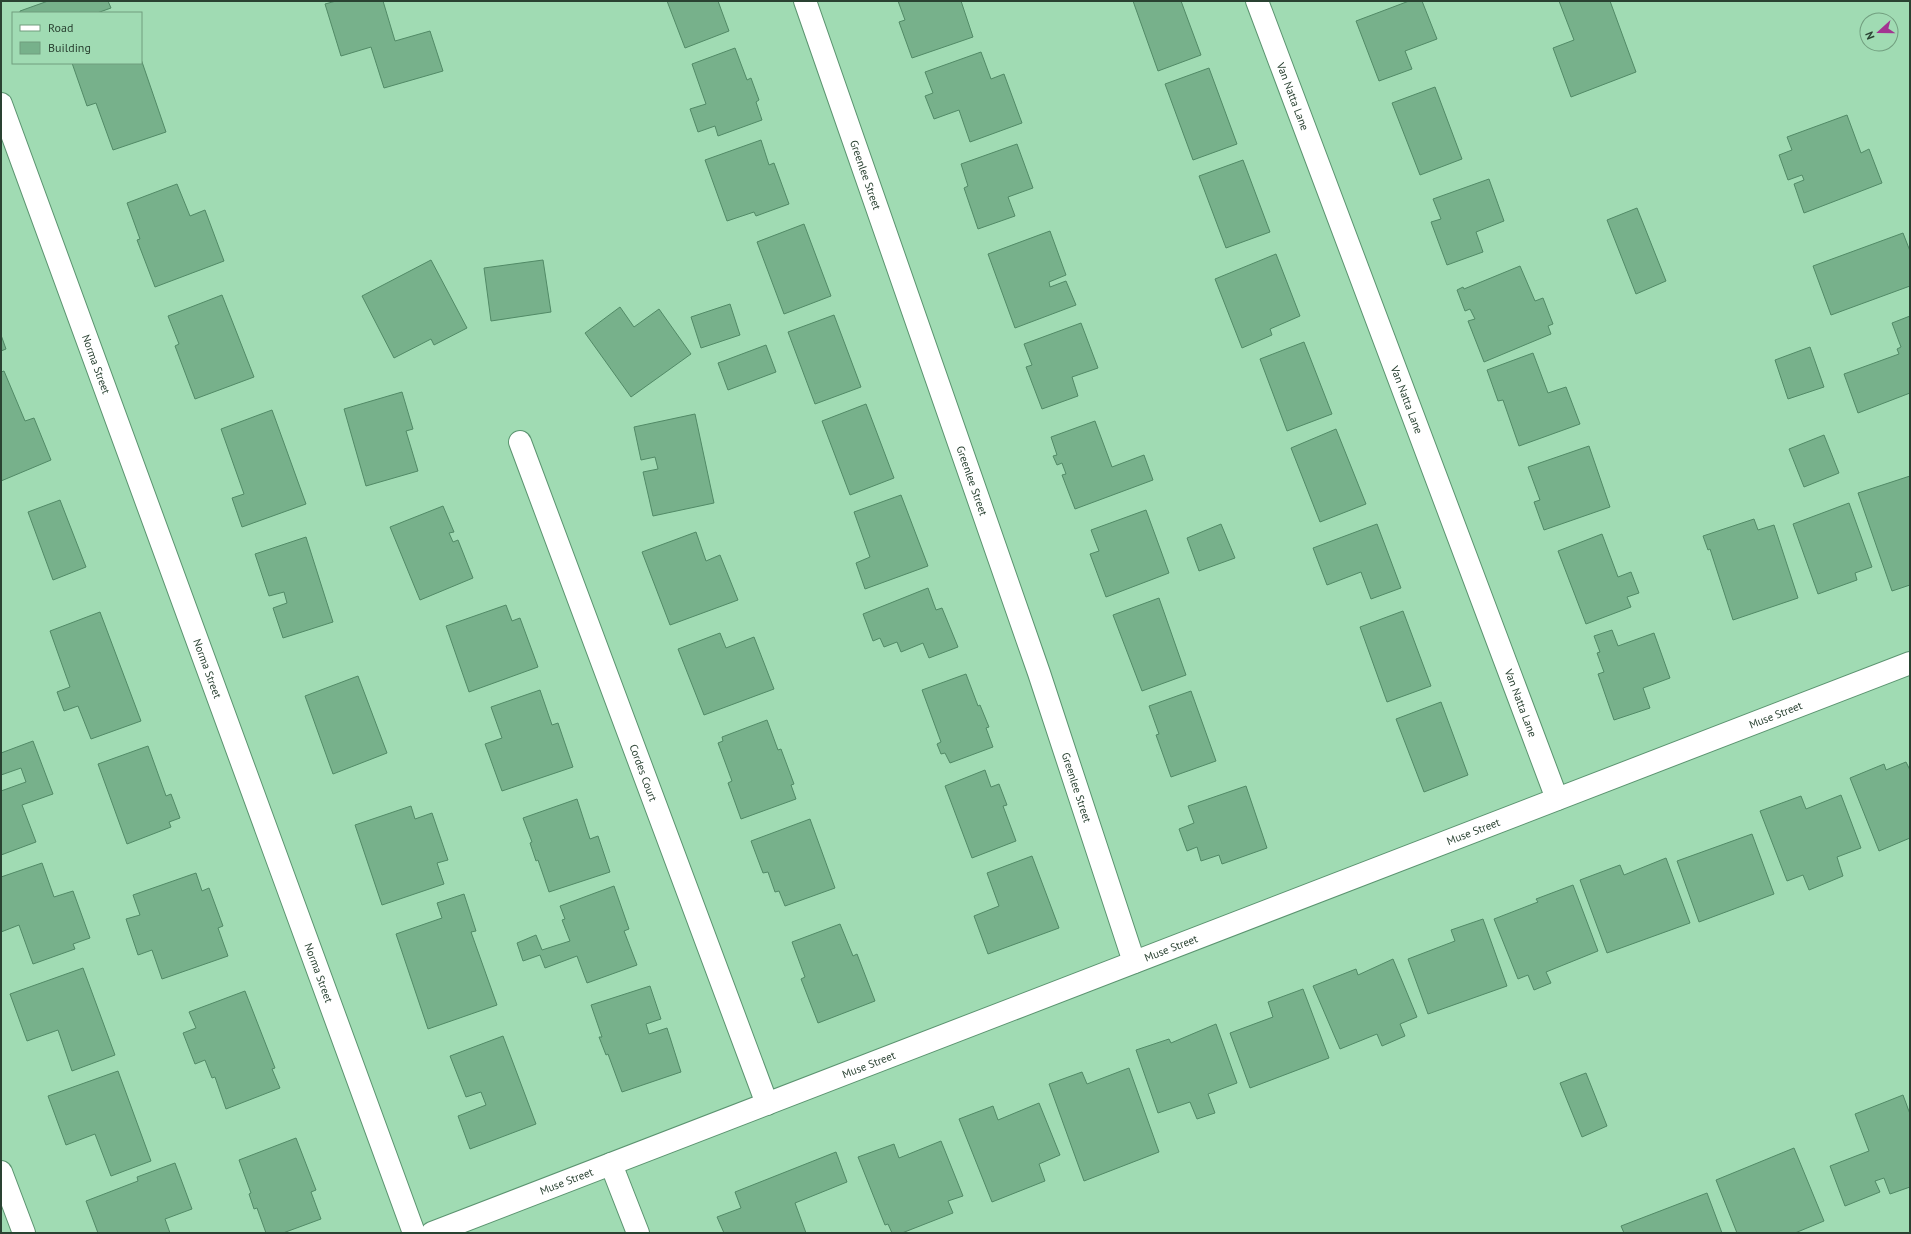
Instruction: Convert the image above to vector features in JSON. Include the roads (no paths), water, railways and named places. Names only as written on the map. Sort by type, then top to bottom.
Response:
[{"type":"street","name":"Greenlee Street","points":[[805,1],[1039,673],[1134,962]]},
{"type":"street","name":"Van Natta Lane","points":[[1256,1],[1557,799]]},
{"type":"street","name":"Norma Street","points":[[1,104],[414,1233]]},
{"type":"street","name":"Cordes Court","points":[[520,442],[766,1104]]},
{"type":"street","name":"Muse Street","points":[[432,1233],[1910,663]]},
{"type":"street","points":[[611,1164],[638,1233]]},
{"type":"street","points":[[1,1172],[24,1233]]}]
